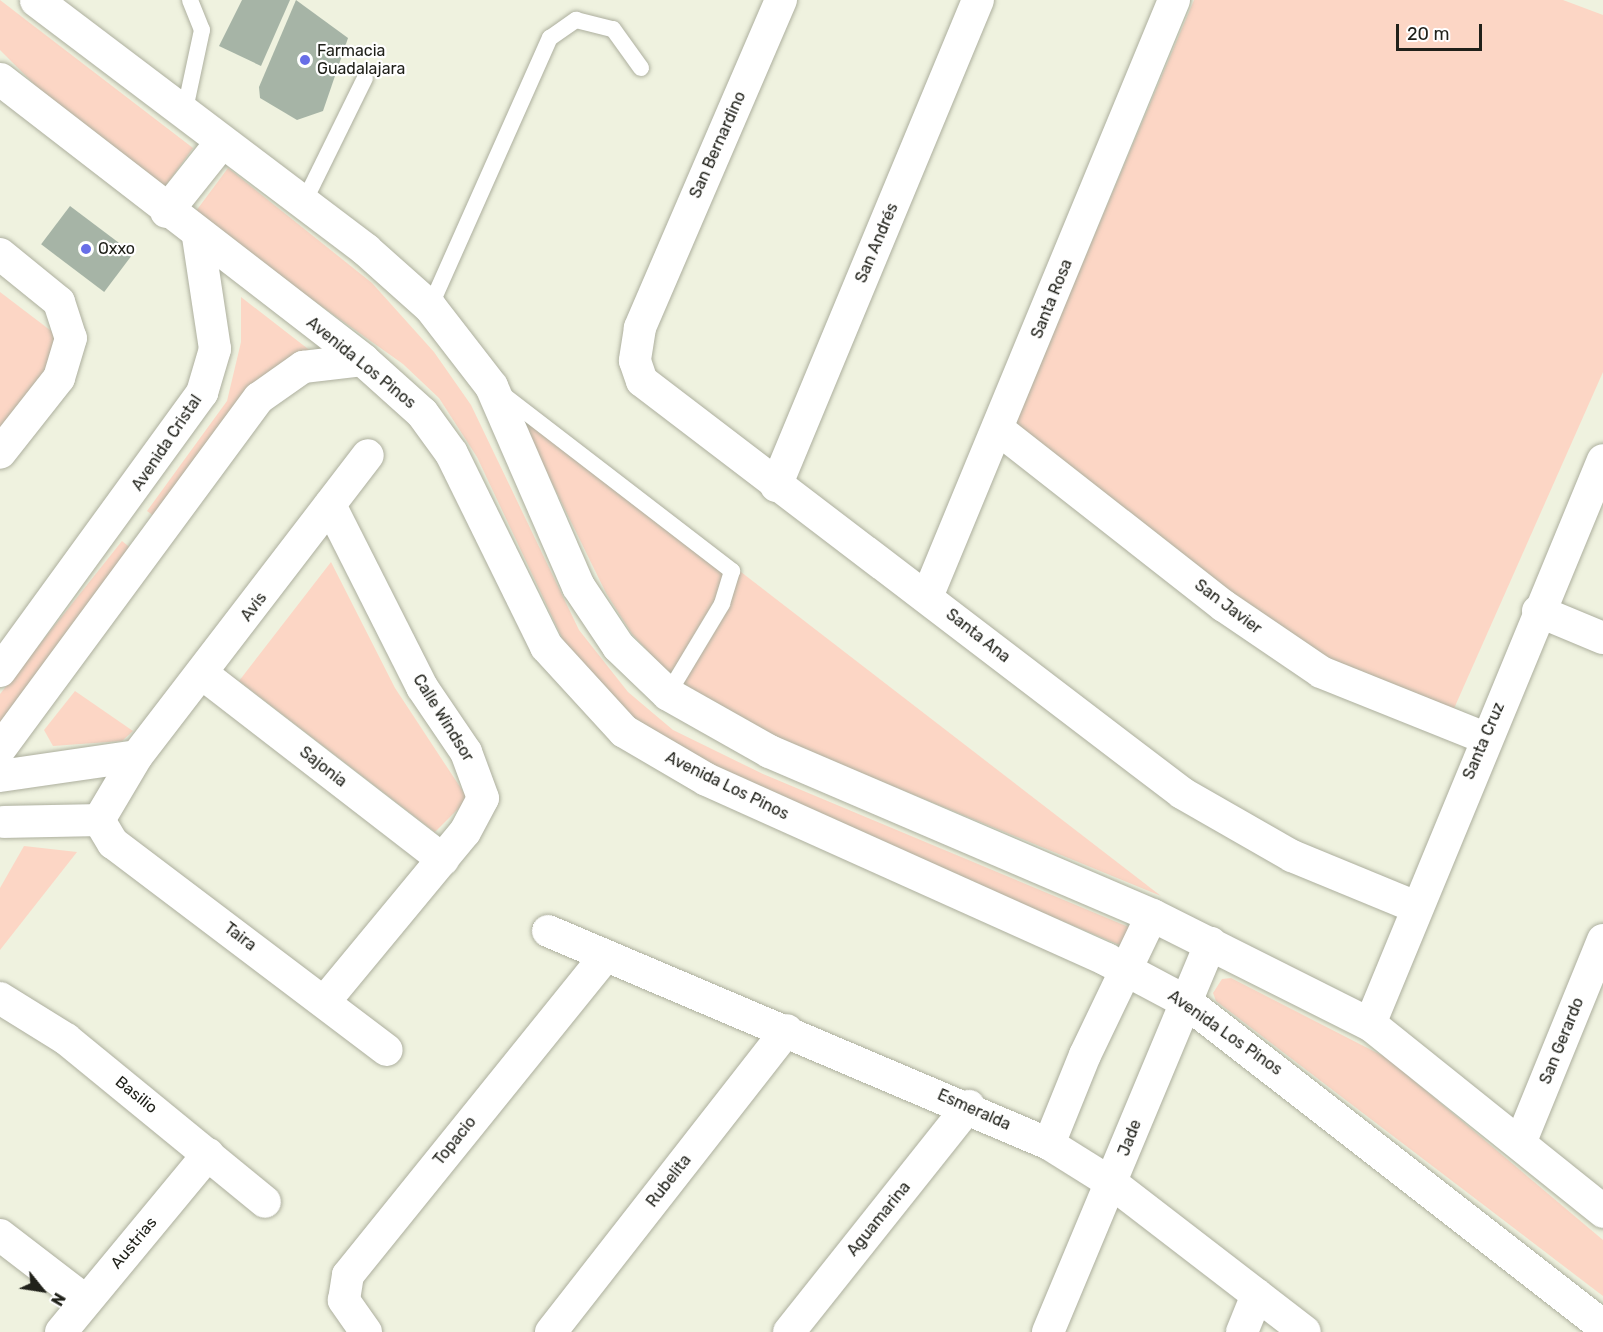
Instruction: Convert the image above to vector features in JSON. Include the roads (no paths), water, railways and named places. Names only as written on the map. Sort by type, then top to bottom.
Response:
[{"type":"street","points":[[36,0],[220,143],[303,204],[430,307],[491,386],[578,586],[618,646],[668,694],[769,751],[1152,915],[1370,1024],[1521,1141],[1603,1210]]},
{"type":"street","name":"San Bernardino","points":[[655,290],[781,0]]},
{"type":"street","name":"San Andrés","points":[[776,486],[978,0]]},
{"type":"street","name":"Santa Rosa","points":[[927,597],[998,429],[1168,2]]},
{"type":"street","name":"Avenida Los Pinos","points":[[0,79],[198,236],[363,360],[438,432],[546,646],[624,731],[706,778],[1127,970],[1185,1001],[1603,1326]]},
{"type":"street","points":[[166,211],[220,143]]},
{"type":"street","name":"Avenida Cristal","points":[[0,671],[123,508],[191,412],[210,375],[214,320],[198,236]]},
{"type":"street","points":[[0,254],[59,302],[71,338],[59,378],[0,453]]},
{"type":"street","name":"Santa Ana","points":[[655,290],[635,346],[642,381],[776,486],[927,597],[1212,814],[1292,856],[1416,907]]},
{"type":"street","points":[[0,749],[156,532],[279,380],[303,367],[363,360]]},
{"type":"street","name":"San Javier","points":[[998,429],[1224,606],[1321,672],[1485,738]]},
{"type":"street","name":"Avis","points":[[99,820],[137,756],[204,675],[368,455]]},
{"type":"street","name":"Santa Cruz","points":[[1370,1024],[1485,738],[1603,460]]},
{"type":"street","name":"Calle Windsor","points":[[325,1001],[443,860],[479,812],[480,778],[422,687],[330,505]]},
{"type":"street","name":"Avenida Cristal","points":[[123,508],[156,532]]},
{"type":"street","points":[[1538,611],[1603,638]]},
{"type":"street","name":"Sajonia","points":[[204,675],[443,860]]},
{"type":"street","points":[[0,776],[137,756]]},
{"type":"street","points":[[1,818],[99,820]]},
{"type":"street","name":"Taira","points":[[99,820],[113,843],[387,1050]]},
{"type":"street","points":[[1049,1144],[1152,915]]},
{"type":"street","name":"Esmeralda","points":[[549,931],[969,1106],[1049,1144],[1113,1184],[1305,1332]]},
{"type":"street","name":"San Gerardo","points":[[1521,1141],[1603,940]]},
{"type":"street","name":"Jade","points":[[1048,1332],[1113,1184],[1185,1001],[1211,943]]},
{"type":"street","name":"Topacio","points":[[366,1332],[344,1300],[348,1275],[605,956]]},
{"type":"street","name":"Basilio","points":[[0,998],[50,1026],[265,1202]]},
{"type":"street","name":"Rubelita","points":[[551,1332],[788,1030]]},
{"type":"street","name":"Aguamarina","points":[[789,1332],[969,1106]]},
{"type":"street","name":"Austrias","points":[[61,1332],[208,1154]]},
{"type":"street","points":[[0,1235],[86,1301]]},
{"type":"street","points":[[1242,1332],[1257,1295]]},
{"type":"lane","points":[[184,114],[202,30],[190,0]]},
{"type":"lane","points":[[430,307],[550,38],[576,20],[613,29],[641,68]]},
{"type":"lane","points":[[303,204],[365,78]]},
{"type":"lane","points":[[491,386],[732,571],[722,604],[668,694]]},
{"type":"place","name":"Farmacia Guadalajara","points":[[305,60]]},
{"type":"place","name":"Oxxo","points":[[86,249]]}]
